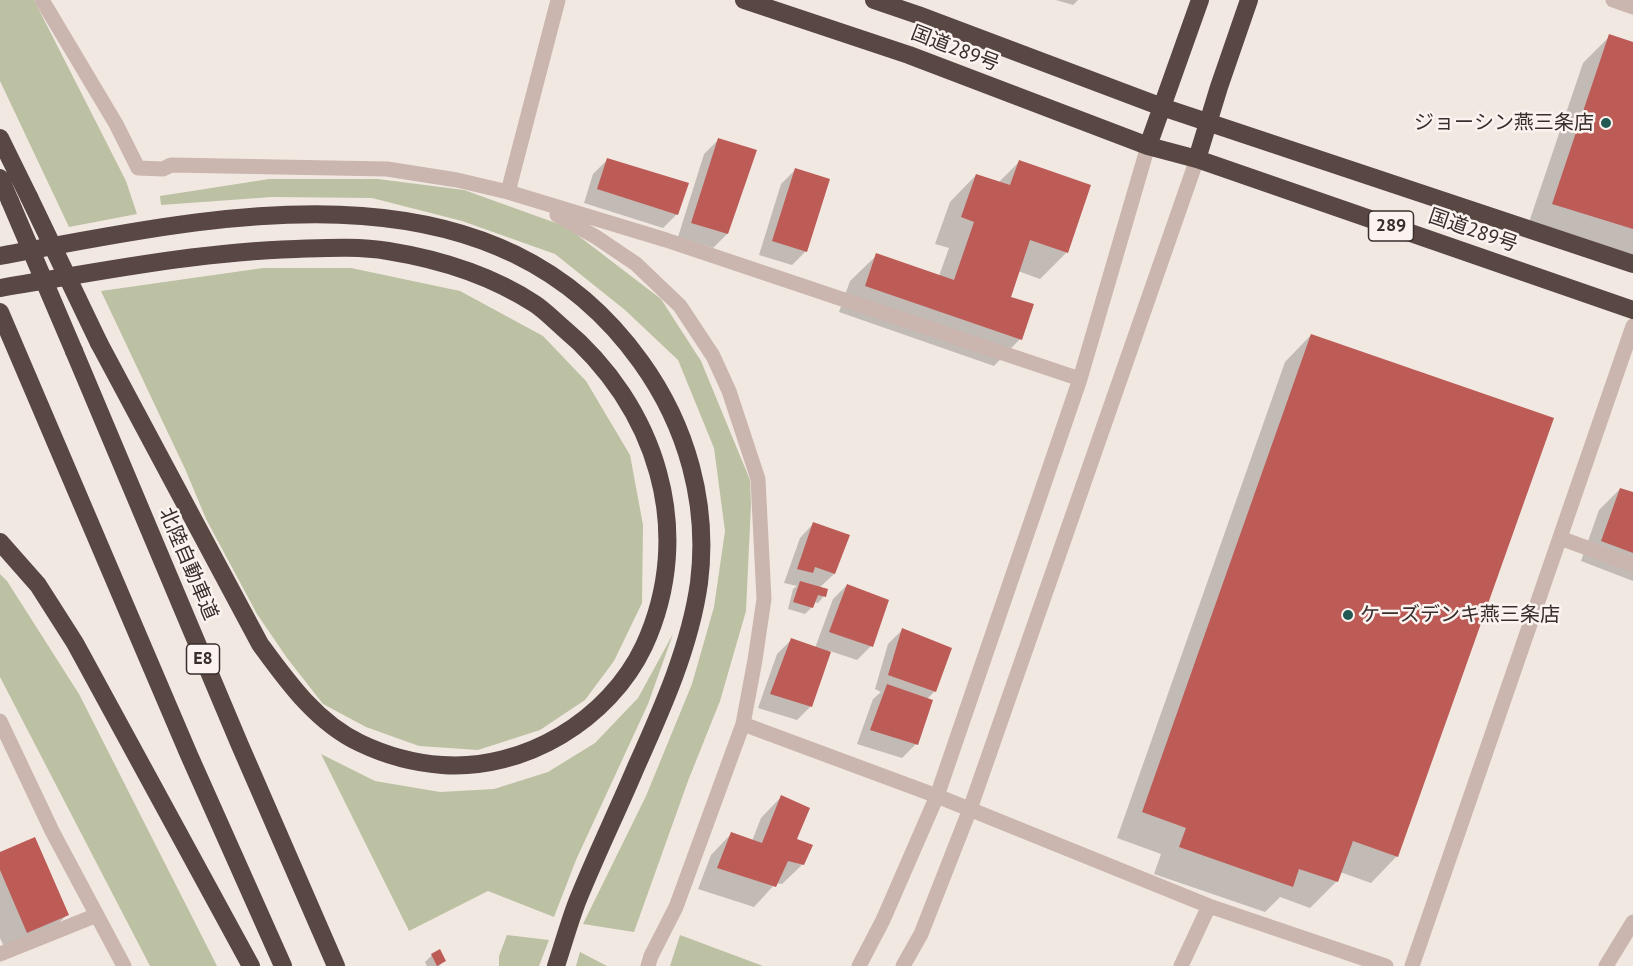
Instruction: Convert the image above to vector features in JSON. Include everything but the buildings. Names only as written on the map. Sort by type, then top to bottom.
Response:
[{"type":"highway","name":"国道289号","points":[[744,0],[909,55],[1148,146],[1197,159],[1633,309]]},
{"type":"highway","name":"国道289号","points":[[874,0],[1162,107],[1633,264]]},
{"type":"highway","points":[[1148,146],[1200,0]]},
{"type":"highway","points":[[1197,159],[1249,0]]},
{"type":"highway","points":[[0,138],[29,197],[99,343],[260,644],[290,686],[322,718],[357,742],[399,758],[442,766],[486,763],[527,753],[566,733],[598,708],[624,678],[643,649],[658,611],[667,569],[667,528],[662,485],[649,442],[628,402],[604,367],[572,335],[535,304],[491,280],[438,262],[386,250],[336,248],[261,250],[165,261],[0,288]]},
{"type":"highway","name":"北陸自動車道","points":[[0,178],[336,966]]},
{"type":"highway","points":[[0,256],[145,229],[227,219],[304,213],[376,215],[438,227],[503,248],[551,274],[591,305],[627,342],[656,383],[675,421],[696,479],[702,531],[699,584],[687,638],[667,694],[576,904],[556,966]]},
{"type":"highway","points":[[0,312],[189,755],[283,966]]},
{"type":"highway","points":[[0,542],[38,585],[75,643],[251,966]]},
{"type":"street","points":[[42,0],[116,124],[138,168],[163,169],[171,165],[387,169],[457,180],[507,192],[666,240],[1080,379]]},
{"type":"street","points":[[507,192],[558,0]]},
{"type":"street","points":[[1613,0],[1633,7]]},
{"type":"street","points":[[859,966],[884,920],[937,796],[1080,379],[1148,146]]},
{"type":"street","points":[[903,966],[921,934],[970,809],[1197,159]]},
{"type":"street","points":[[531,201],[596,237],[644,271],[680,306],[713,356],[729,391],[758,479],[764,599],[743,724],[676,907],[648,966]]},
{"type":"street","points":[[1412,966],[1633,326]]},
{"type":"street","points":[[1560,538],[1633,565]]},
{"type":"street","points":[[0,721],[52,831],[124,966]]},
{"type":"street","points":[[743,724],[937,796],[1209,906],[1386,966]]},
{"type":"street","points":[[1181,966],[1209,906]]},
{"type":"street","points":[[0,954],[97,915]]},
{"type":"street","points":[[1606,966],[1633,922]]},
{"type":"green space","points":[[0,0],[34,0],[126,181],[137,214],[69,227],[0,81]]},
{"type":"green space","points":[[269,179],[378,179],[464,190],[567,227],[661,299],[701,361],[750,480],[746,611],[720,701],[688,781],[634,932],[583,924],[646,796],[692,684],[714,607],[725,531],[714,448],[678,360],[625,310],[555,254],[462,221],[372,198],[272,197],[161,205],[160,196]]},
{"type":"green space","points":[[263,268],[351,268],[460,291],[543,336],[586,381],[630,455],[643,525],[642,603],[614,661],[585,700],[540,730],[478,750],[419,746],[366,727],[323,704],[287,658],[257,614],[206,519],[186,471],[101,291]]},
{"type":"green space","points":[[0,574],[7,581],[79,694],[217,966],[150,966],[0,677]]},
{"type":"green space","points":[[673,634],[648,704],[576,860],[554,917],[488,891],[409,931],[321,754],[375,781],[440,792],[494,789],[548,772],[595,743],[638,698]]},
{"type":"green space","points":[[507,935],[549,940],[539,966],[499,966],[499,956]]},
{"type":"green space","points":[[680,935],[763,966],[670,966]]},
{"type":"green space","points":[[580,952],[607,966],[576,966]]},
{"type":"place","name":"ジョーシン燕三条店","points":[[1606,123]]},
{"type":"place","name":"ケーズデンキ燕三条店","points":[[1348,615]]}]
